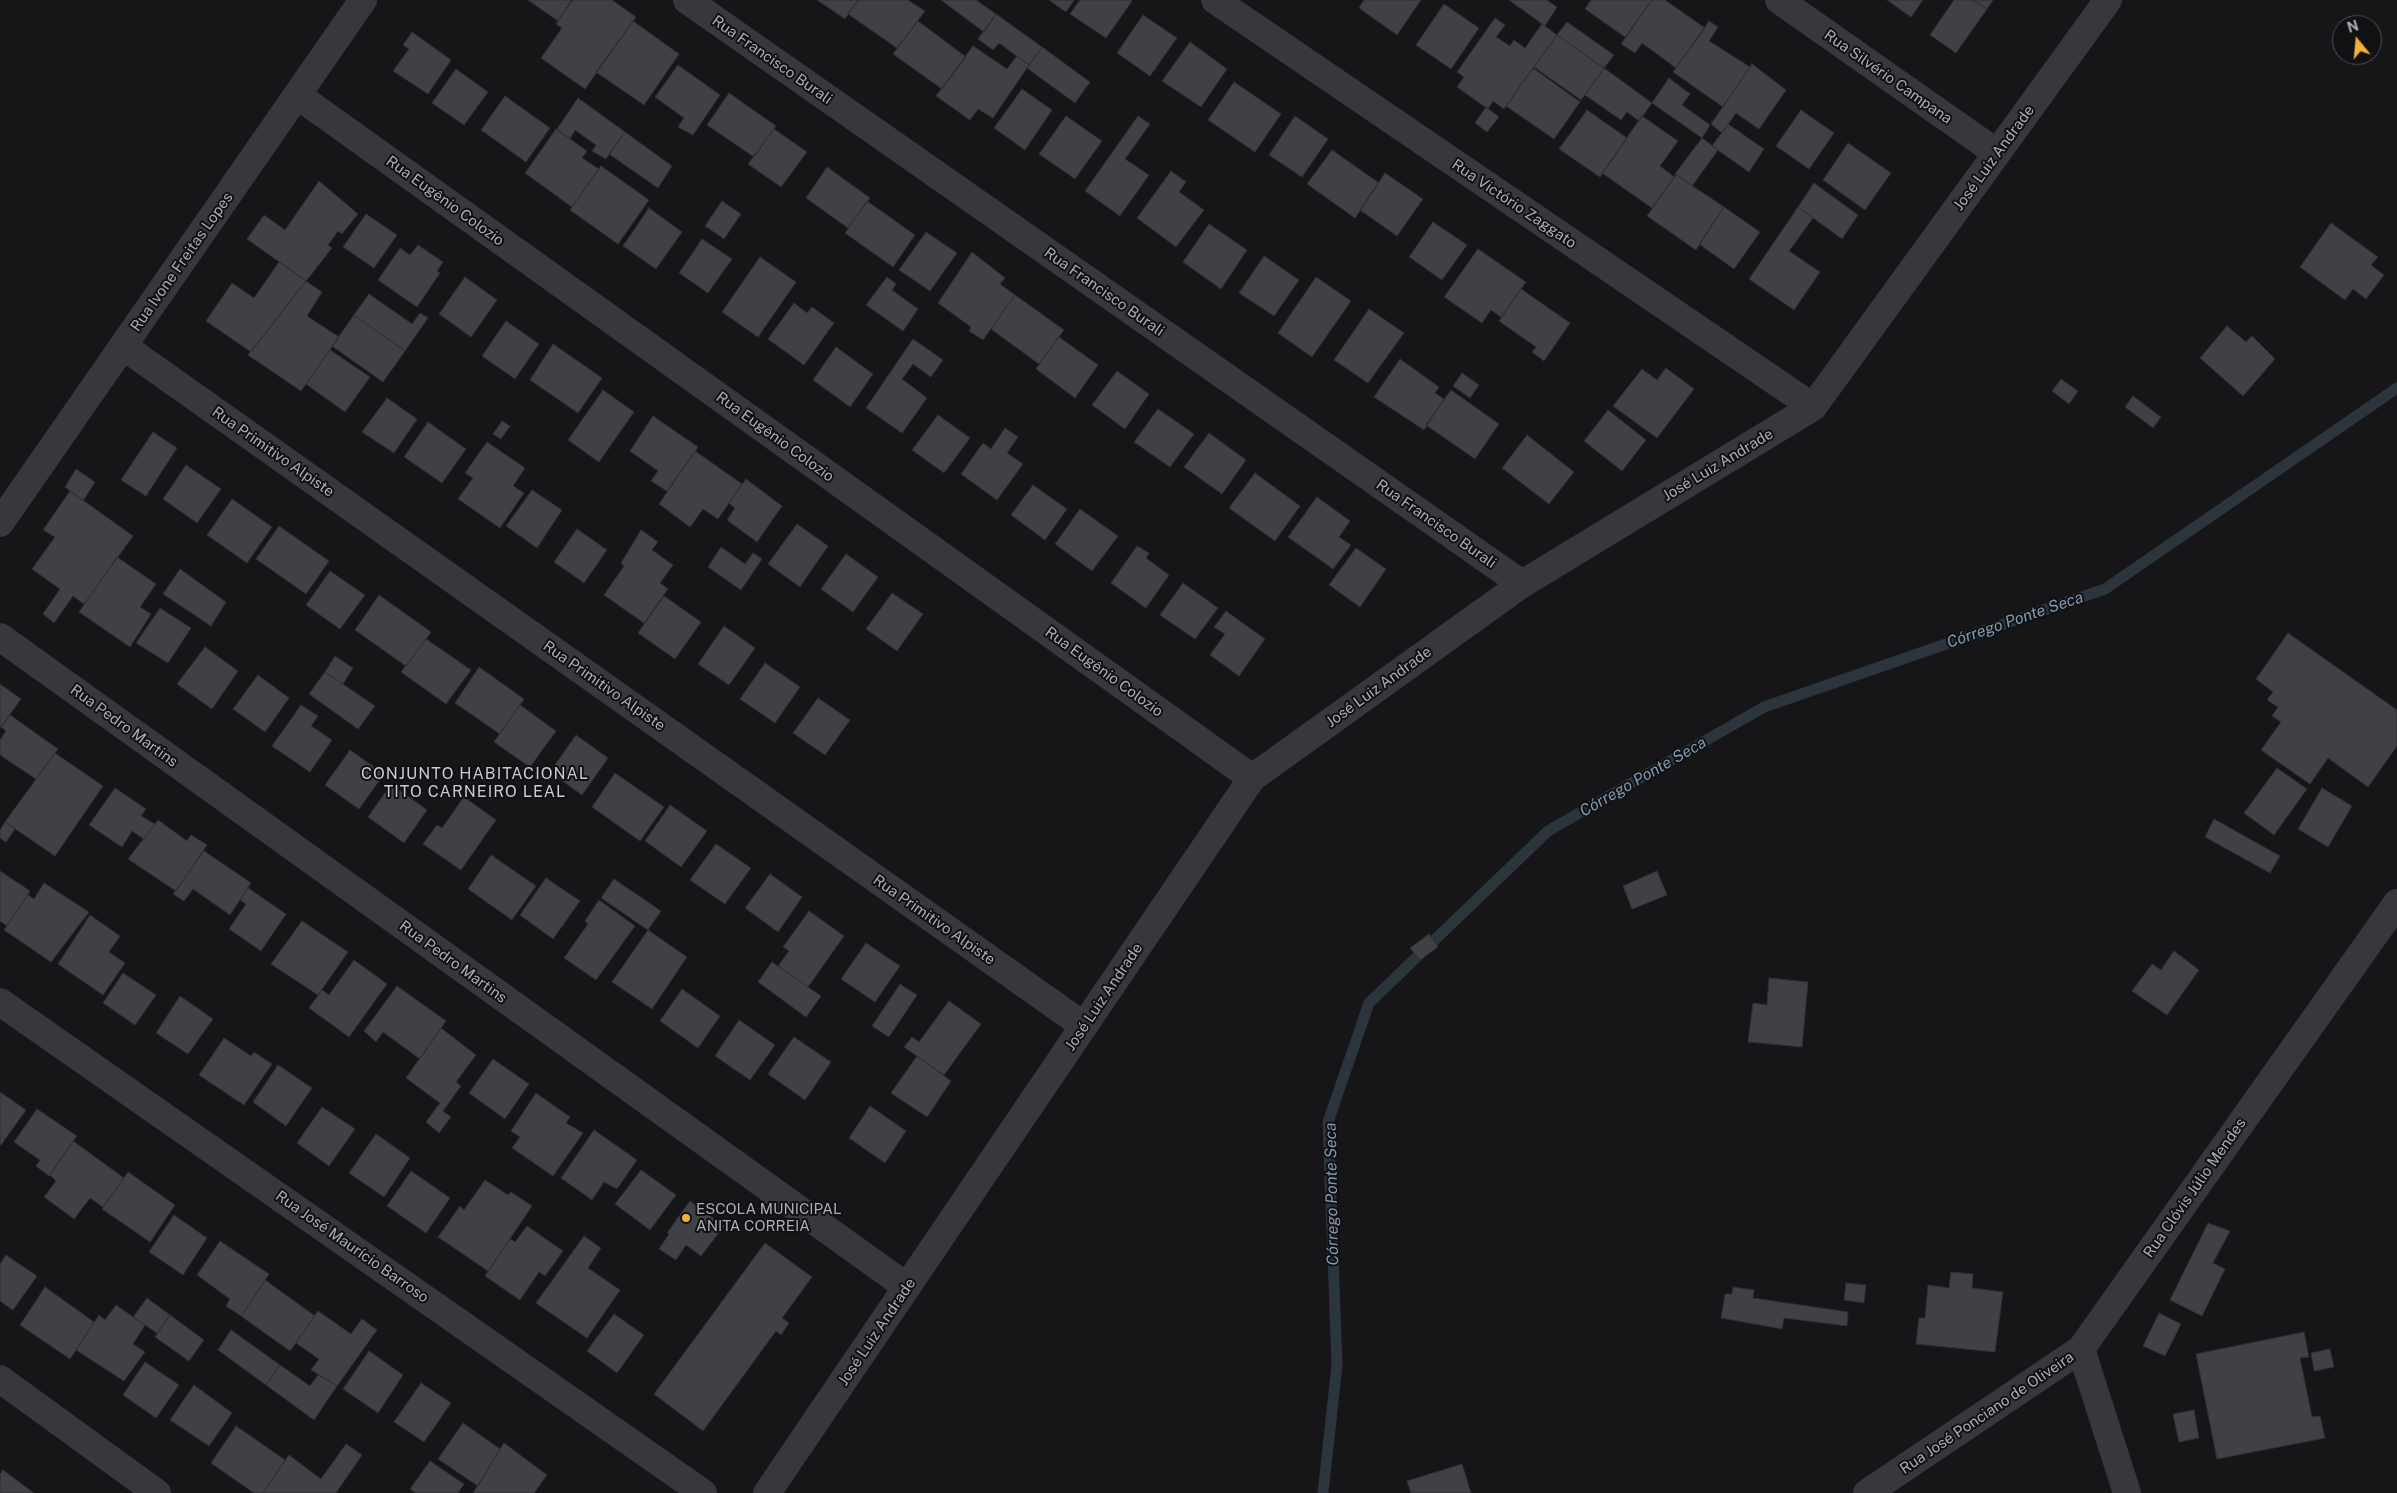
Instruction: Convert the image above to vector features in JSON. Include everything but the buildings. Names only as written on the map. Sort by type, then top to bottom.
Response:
[{"type":"street","name":"Rua Ivone Freitas Lopes","points":[[0,523],[363,0]]},
{"type":"street","name":"Rua Francisco Burali","points":[[687,0],[1522,584]]},
{"type":"street","name":"Rua Victório Zaggato","points":[[1215,0],[1813,407]]},
{"type":"street","name":"Rua Silvério Campana","points":[[1779,0],[1997,154]]},
{"type":"street","name":"José Luiz Andrade","points":[[767,1493],[1252,778],[1522,584],[1813,407],[2108,0]]},
{"type":"street","name":"Rua Eugênio Colozio","points":[[297,95],[1252,778]]},
{"type":"street","name":"Rua Primitivo Alpiste","points":[[123,346],[1084,1026]]},
{"type":"street","name":"Rua Pedro Martins","points":[[0,637],[907,1287]]},
{"type":"street","name":"Rua Clóvis Júlio Mendes","points":[[2081,1350],[2397,903]]},
{"type":"street","name":"Rua José Maurício Barroso","points":[[0,1002],[703,1493]]},
{"type":"street","name":"Rua José Ponciano de Oliveira","points":[[1867,1493],[2081,1350]]},
{"type":"street","points":[[2081,1350],[2127,1493]]},
{"type":"street","points":[[0,1379],[157,1493]]},
{"type":"waterway","name":"Córrego Ponte Seca","points":[[1323,1493],[1337,1365],[1328,1122],[1369,1003],[1548,831],[1764,707],[2105,589],[2397,388]]},
{"type":"place","name":"ESCOLA MUNICIPAL ANITA CORREIA","points":[[686,1218]]},
{"type":"district","name":"CONJUNTO HABITACIONAL TITO CARNEIRO LEAL","points":[[475,783]]}]
